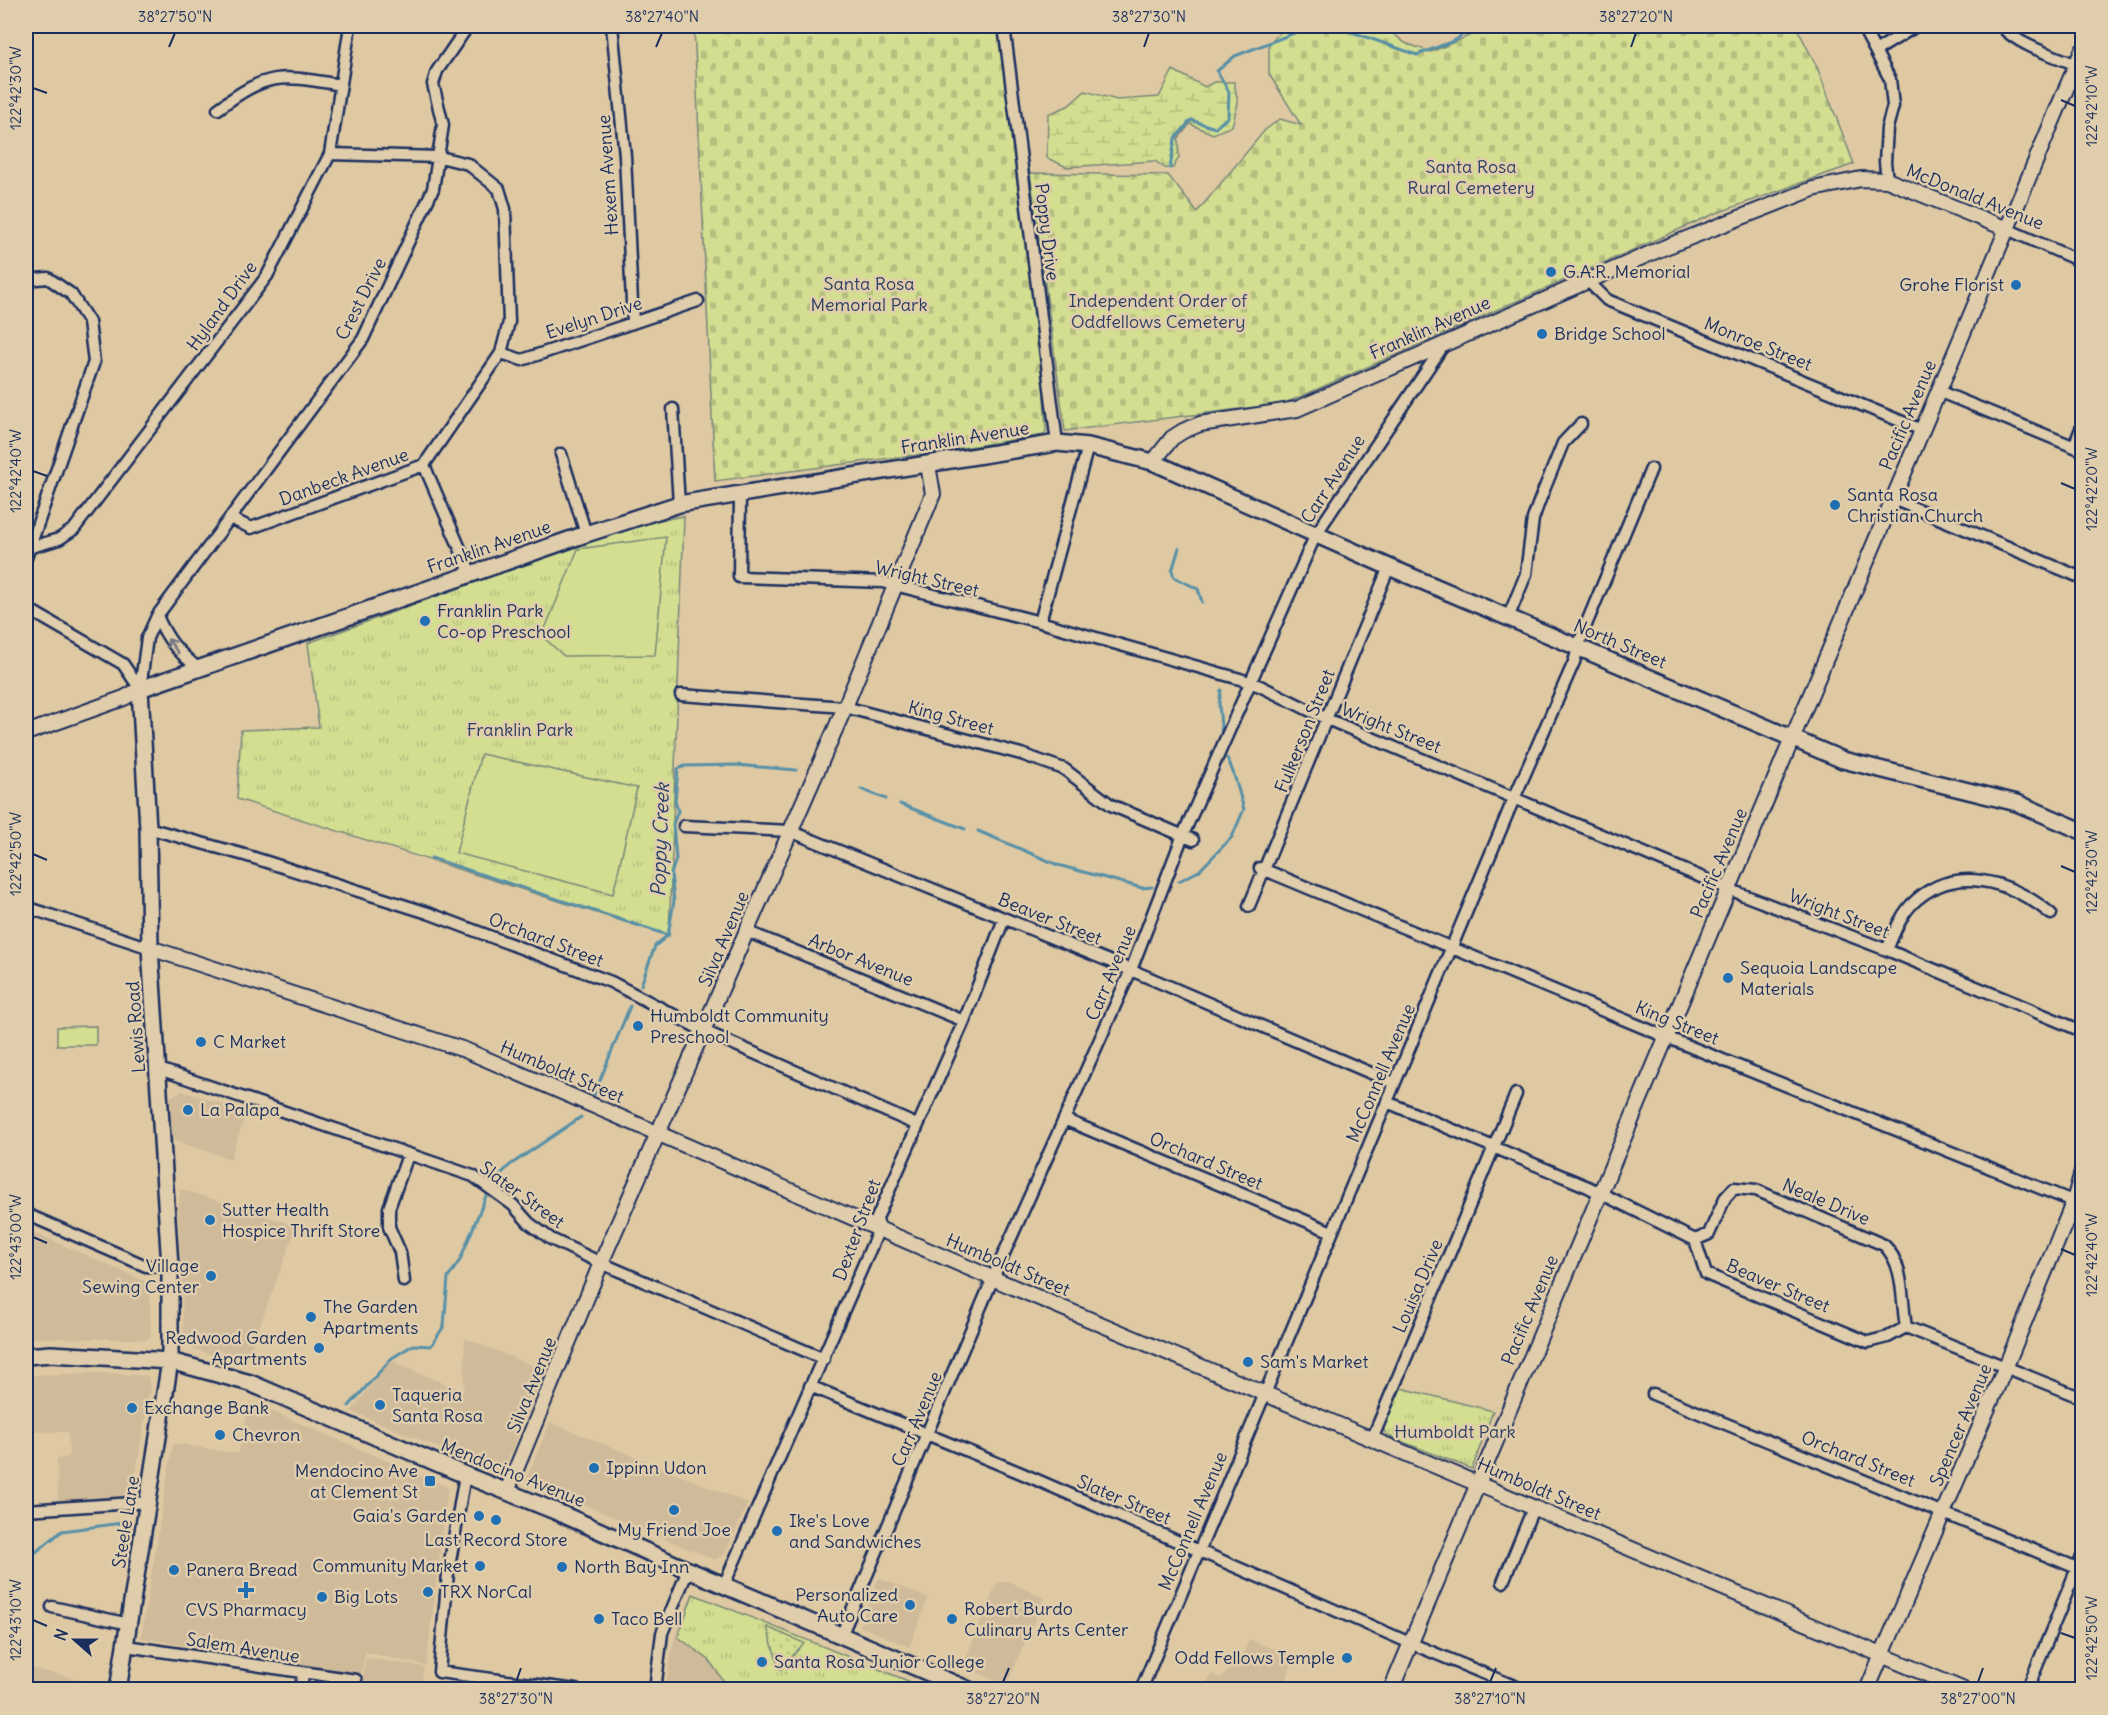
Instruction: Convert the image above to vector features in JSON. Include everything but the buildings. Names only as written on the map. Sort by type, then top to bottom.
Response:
[{"type":"main road","name":"Franklin Avenue","points":[[140,689],[586,534],[679,504],[1057,443],[1088,446],[1153,462]]},
{"type":"main road","name":"North Street","points":[[1153,462],[1389,567],[1843,760],[1889,774],[2017,803],[2082,831]]},
{"type":"main road","name":"Lewis Road","points":[[140,689],[148,828],[150,948],[170,1267],[170,1361]]},
{"type":"main road","name":"Mendocino Avenue","points":[[26,1356],[51,1354],[170,1361],[250,1383],[969,1689]]},
{"type":"main road","name":"Steele Lane","points":[[118,1689],[170,1361]]},
{"type":"street","name":"Hyland Drive","points":[[27,553],[59,539],[74,529],[267,276],[330,154],[350,26]]},
{"type":"street","name":"Crest Drive","points":[[140,689],[147,638],[157,616],[363,339],[434,189],[440,156],[442,125],[433,84],[437,70],[468,26]]},
{"type":"street","name":"Hexem Avenue","points":[[612,26],[626,156],[633,323]]},
{"type":"street","name":"Poppy Drive","points":[[1004,26],[1057,443]]},
{"type":"street","points":[[1862,26],[1890,79],[1893,106],[1886,151],[1887,180]]},
{"type":"street","points":[[1877,51],[1916,26]]},
{"type":"street","points":[[2001,26],[2032,46],[2080,66]]},
{"type":"street","name":"Pacific Avenue","points":[[1391,1689],[1938,391],[2080,66],[2082,51]]},
{"type":"street","points":[[218,109],[258,83],[289,76],[341,85]]},
{"type":"street","name":"Danbeck Avenue","points":[[230,518],[251,528],[424,465],[501,353],[509,322],[505,209],[499,189],[468,164],[440,156],[330,154]]},
{"type":"street","name":"Franklin Avenue","points":[[1153,462],[1172,438],[1200,424],[1297,409],[1587,280],[1724,223],[1813,189],[1861,179],[1887,180]]},
{"type":"street","name":"McDonald Avenue","points":[[1887,180],[2082,261]]},
{"type":"street","points":[[26,280],[48,278],[71,294],[89,322],[94,362],[27,553]]},
{"type":"street","name":"Monroe Street","points":[[1587,280],[1607,300],[1922,430]]},
{"type":"street","name":"Evelyn Drive","points":[[501,353],[522,360],[698,301]]},
{"type":"street","name":"Carr Avenue","points":[[841,1636],[993,1278],[1066,1120],[1188,838],[1250,683],[1316,534],[1446,342]]},
{"type":"street","points":[[1938,391],[2078,448],[2082,426]]},
{"type":"street","points":[[673,409],[679,504]]},
{"type":"street","points":[[1508,618],[1526,574],[1533,519],[1539,502],[1563,444],[1581,424]]},
{"type":"street","points":[[1040,622],[1088,446]]},
{"type":"street","points":[[561,454],[586,534]]},
{"type":"street","points":[[424,465],[471,574]]},
{"type":"street","name":"Silva Avenue","points":[[507,1491],[601,1263],[845,707],[933,494],[928,465]]},
{"type":"street","name":"McConnell Avenue","points":[[1141,1689],[1579,647],[1651,469]]},
{"type":"street","name":"Wright Street","points":[[740,495],[739,577],[883,582],[1040,622],[1250,683],[1327,719],[1728,888],[1887,950],[2082,1031]]},
{"type":"street","points":[[1893,499],[2082,578]]},
{"type":"street","name":"Fulkerson Street","points":[[1249,906],[1389,567]]},
{"type":"street","points":[[26,611],[35,613],[123,664],[140,689]]},
{"type":"street","points":[[157,616],[167,637],[180,655],[199,669]]},
{"type":"street","name":"Franklin Avenue","points":[[26,733],[124,698],[140,689]]},
{"type":"street","name":"King Street","points":[[681,695],[845,707],[1022,754],[1064,769],[1112,805],[1188,838]]},
{"type":"street","name":"Beaver Street","points":[[684,826],[790,831],[1131,970],[1394,1083]]},
{"type":"street","name":"Orchard Street","points":[[148,828],[248,856],[428,913],[611,982],[704,1031],[917,1125]]},
{"type":"street","name":"King Street","points":[[1263,868],[1666,1037],[2078,1203]]},
{"type":"street","points":[[1887,950],[1897,926],[1911,905],[1932,889],[1957,880],[1980,880],[2003,885],[2028,898],[2051,914]]},
{"type":"street","name":"Humboldt Street","points":[[26,907],[465,1050],[993,1278],[1964,1689]]},
{"type":"street","name":"Dexter Street","points":[[724,1586],[879,1228],[877,1218],[964,1021],[1004,919]]},
{"type":"street","name":"Arbor Avenue","points":[[746,931],[964,1021]]},
{"type":"street","name":"Slater Street","points":[[159,1069],[473,1176],[513,1205],[529,1223],[551,1239],[601,1263],[824,1359]]},
{"type":"street","name":"Louisa Drive","points":[[1372,1437],[1516,1094]]},
{"type":"street","points":[[1387,1102],[1600,1194],[1695,1240]]},
{"type":"street","name":"Orchard Street","points":[[1066,1120],[1332,1232]]},
{"type":"street","points":[[404,1281],[400,1252],[389,1227],[389,1209],[408,1155]]},
{"type":"street","name":"Spencer Avenue","points":[[1868,1689],[2078,1203],[2082,1172]]},
{"type":"street","name":"Neale Drive","points":[[1695,1240],[1709,1234],[1725,1198],[1734,1188],[1756,1190],[1884,1245],[1894,1255],[1900,1269],[1900,1290],[1906,1327]]},
{"type":"street","points":[[26,1214],[146,1266],[170,1267]]},
{"type":"street","name":"Beaver Street","points":[[1695,1240],[1706,1274],[1868,1342],[1888,1337],[1906,1327]]},
{"type":"street","points":[[1906,1327],[2082,1398]]},
{"type":"street","name":"Slater Street","points":[[810,1386],[1199,1550],[1410,1643],[1524,1689]]},
{"type":"street","name":"Orchard Street","points":[[1653,1394],[2080,1569]]},
{"type":"street","points":[[465,1475],[448,1573],[440,1672],[576,1689]]},
{"type":"street","points":[[26,1510],[149,1502]]},
{"type":"street","points":[[1503,1582],[1534,1506]]},
{"type":"street","points":[[2027,1689],[2080,1569],[2082,1556]]},
{"type":"street","points":[[655,1689],[662,1633],[688,1570]]},
{"type":"street","points":[[52,1607],[129,1624]]},
{"type":"street","name":"Salem Avenue","points":[[126,1646],[303,1674],[356,1680]]},
{"type":"street","points":[[301,1689],[303,1674]]},
{"type":"shaded area","points":[[182,1091],[247,1112],[230,1159],[172,1140],[170,1097]]},
{"type":"shaded area","points":[[180,1189],[297,1226],[245,1365],[220,1350],[219,1357],[193,1349],[184,1338],[178,1215]]},
{"type":"shaded area","points":[[26,1229],[149,1283],[151,1335],[147,1339],[26,1338]]},
{"type":"shaded area","points":[[465,1338],[545,1371],[503,1471],[497,1472],[351,1411],[391,1361],[464,1392]]},
{"type":"shaded area","points":[[107,1373],[148,1376],[150,1388],[133,1490],[125,1496],[58,1502],[57,1459],[69,1457],[68,1432],[26,1432],[26,1375]]},
{"type":"shaded area","points":[[250,1402],[448,1487],[426,1666],[365,1652],[361,1677],[141,1638],[173,1443],[238,1454]]},
{"type":"shaded area","points":[[550,1422],[748,1503],[725,1554],[715,1560],[526,1480]]},
{"type":"shaded area","points":[[879,1578],[928,1598],[909,1647],[860,1626]]},
{"type":"shaded area","points":[[1008,1581],[1044,1598],[1007,1684],[962,1667],[997,1583]]},
{"type":"shaded area","name":"Santa Rosa Junior College","points":[[691,1596],[920,1689],[665,1690],[675,1635]]},
{"type":"shaded area","points":[[1249,1639],[1294,1657],[1283,1689],[1204,1689],[1211,1674],[1221,1678],[1241,1660]]},
{"type":"shaded area","points":[[366,1658],[424,1667],[421,1689],[362,1689]]},
{"type":"shaded area","points":[[26,1667],[103,1685],[102,1689],[26,1690]]},
{"type":"green space","name":"Santa Rosa Memorial Park","points":[[694,26],[999,26],[1043,380],[1046,431],[1044,435],[937,452],[715,481]]},
{"type":"green space","name":"Santa Rosa Rural Cemetery","points":[[1287,26],[1383,26],[1405,43],[1431,52],[1492,26],[1796,26],[1817,67],[1854,164],[1714,214],[1286,403],[1065,431],[1030,173],[1168,175],[1197,212],[1265,130],[1280,119],[1301,125],[1269,74],[1269,43]]},
{"type":"green space","points":[[1173,70],[1205,87],[1214,82],[1234,82],[1238,103],[1232,126],[1213,134],[1190,124],[1178,139],[1179,157],[1173,168],[1165,168],[1155,161],[1067,167],[1047,158],[1048,114],[1068,106],[1085,91],[1117,100],[1159,97]]},
{"type":"green space","name":"Franklin Park","points":[[684,516],[669,936],[237,799],[241,730],[319,727],[308,643],[578,545],[654,521]]},
{"type":"green space","points":[[666,537],[655,655],[564,656],[542,636],[578,549]]},
{"type":"green space","points":[[481,754],[637,788],[613,894],[456,853]]},
{"type":"green space","points":[[96,1026],[96,1045],[57,1045],[57,1027]]},
{"type":"green space","name":"Humboldt Park","points":[[1401,1388],[1493,1411],[1472,1469],[1388,1436],[1383,1429]]},
{"type":"green space","name":"Santa Rosa Junior College","points":[[693,1594],[928,1689],[729,1689],[709,1660],[678,1637]]},
{"type":"green space","points":[[767,1627],[804,1643],[781,1669],[779,1668]]},
{"type":"waterway","name":"Poppy Creek","points":[[1170,168],[1175,139],[1191,120],[1215,128],[1228,117],[1229,92],[1217,71],[1235,56],[1312,26]]},
{"type":"waterway","name":"Poppy Creek","points":[[1335,26],[1417,55],[1456,40],[1471,26]]},
{"type":"waterway","name":"Poppy Creek","points":[[1179,548],[1172,571],[1174,577],[1198,589],[1202,602]]},
{"type":"waterway","name":"Poppy Creek","points":[[1221,690],[1219,705],[1222,736]]},
{"type":"waterway","name":"Poppy Creek","points":[[1179,881],[1199,871],[1232,837],[1244,809],[1227,758]]},
{"type":"waterway","name":"Poppy Creek","points":[[641,985],[655,946],[668,935],[674,901],[671,874],[676,859],[673,824],[678,811],[675,801],[678,769],[685,766],[736,765],[796,770]]},
{"type":"waterway","name":"Poppy Creek","points":[[861,789],[886,799]]},
{"type":"waterway","name":"Poppy Creek","points":[[900,804],[965,829]]},
{"type":"waterway","name":"Poppy Creek","points":[[978,831],[1058,865],[1142,888],[1152,887]]},
{"type":"waterway","points":[[431,858],[668,935]]},
{"type":"waterway","name":"Poppy Creek","points":[[594,1095],[630,1006]]},
{"type":"waterway","name":"Poppy Creek","points":[[496,1179],[510,1165],[581,1117]]},
{"type":"waterway","name":"Poppy Creek","points":[[349,1406],[392,1358],[413,1345],[431,1346],[444,1326],[448,1278],[460,1260],[486,1196]]},
{"type":"waterway","name":"Poppy Creek","points":[[26,1560],[62,1531],[122,1523]]},
{"type":"place","name":"G.A.R. Memorial","points":[[1551,272]]},
{"type":"place","name":"Grohe Florist","points":[[2016,285]]},
{"type":"place","name":"Bridge School","points":[[1542,334]]},
{"type":"place","name":"Santa Rosa Christian Church","points":[[1835,505]]},
{"type":"place","name":"Franklin Park Co-op Preschool","points":[[425,621]]},
{"type":"place","name":"Sequoia Landscape Materials","points":[[1728,978]]},
{"type":"place","name":"Humboldt Community Preschool","points":[[638,1026]]},
{"type":"place","name":"C Market","points":[[201,1042]]},
{"type":"place","name":"La Palapa","points":[[188,1110]]},
{"type":"place","name":"Sutter Health Hospice Thrift Store","points":[[210,1220]]},
{"type":"place","name":"Village Sewing Center","points":[[211,1276]]},
{"type":"place","name":"The Garden Apartments","points":[[311,1317]]},
{"type":"place","name":"Redwood Garden Apartments","points":[[319,1348]]},
{"type":"place","name":"Sam's Market","points":[[1248,1362]]},
{"type":"place","name":"Taqueria Santa Rosa","points":[[380,1405]]},
{"type":"place","name":"Exchange Bank","points":[[132,1408]]},
{"type":"place","name":"Chevron","points":[[220,1435]]},
{"type":"place","name":"Ippinn Udon","points":[[594,1468]]},
{"type":"place","name":"Mendocino Ave at Clement St","points":[[430,1481]]},
{"type":"place","name":"My Friend Joe","points":[[674,1510]]},
{"type":"place","name":"Gaia's Garden","points":[[479,1516]]},
{"type":"place","name":"Last Record Store","points":[[496,1520]]},
{"type":"place","name":"Ike's Love and Sandwiches","points":[[777,1531]]},
{"type":"place","name":"Community Market","points":[[480,1566]]},
{"type":"place","name":"North Bay Inn","points":[[562,1567]]},
{"type":"place","name":"Panera Bread","points":[[174,1570]]},
{"type":"place","name":"CVS Pharmacy","points":[[246,1590]]},
{"type":"place","name":"TRX NorCal","points":[[428,1592]]},
{"type":"place","name":"Big Lots","points":[[322,1597]]},
{"type":"place","name":"Personalized Auto Care","points":[[910,1605]]},
{"type":"place","name":"Taco Bell","points":[[599,1619]]},
{"type":"place","name":"Robert Burdo Culinary Arts Center","points":[[952,1619]]},
{"type":"place","name":"Odd Fellows Temple","points":[[1347,1658]]},
{"type":"place","name":"Santa Rosa Junior College","points":[[762,1662]]},
{"type":"park label","name":"Independent Order of Oddfellows Cemetery","points":[[1158,311]]}]
